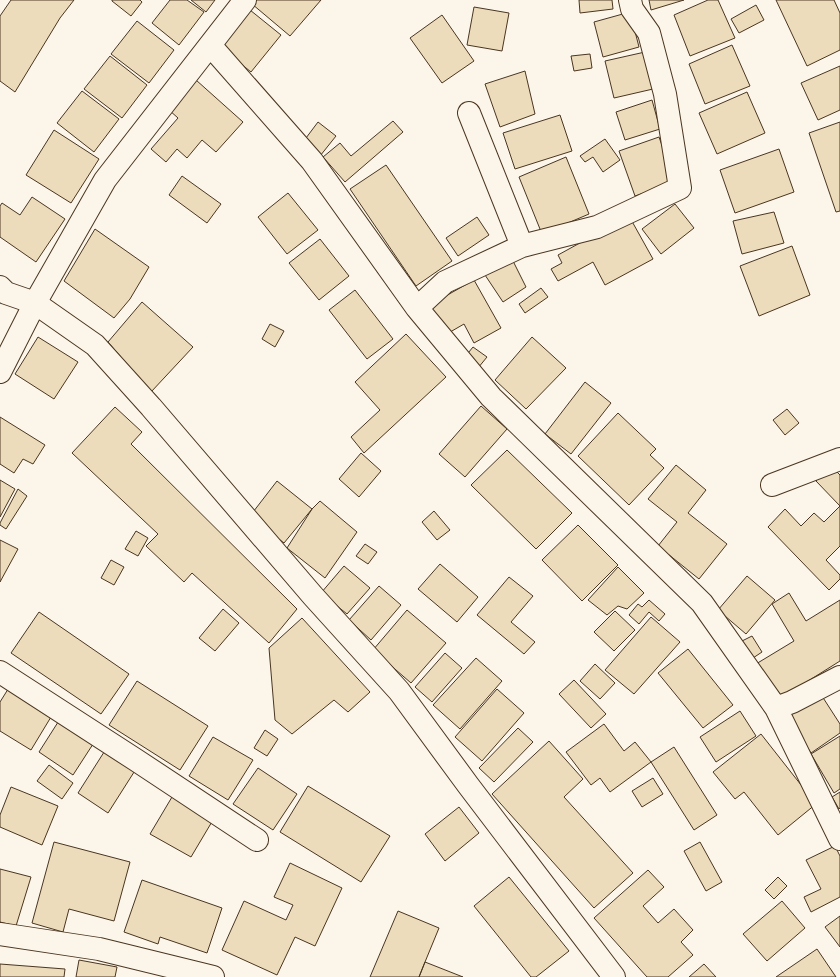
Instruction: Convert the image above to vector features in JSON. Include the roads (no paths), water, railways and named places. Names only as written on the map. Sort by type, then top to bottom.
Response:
[{"type":"street","points":[[0,372],[35,303],[105,180],[245,0]]},
{"type":"street","points":[[417,308],[446,282],[522,246],[597,227],[680,188],[664,94],[649,33],[632,9],[630,0]]},
{"type":"street","points":[[210,45],[312,162],[417,308],[491,398],[702,603],[776,708],[840,839]]},
{"type":"street","points":[[469,113],[522,246]]},
{"type":"street","points":[[0,287],[6,293],[35,303],[95,345],[151,407],[313,596],[399,691],[468,785],[614,977]]},
{"type":"street","points":[[772,485],[840,459]]},
{"type":"street","points":[[0,672],[256,840]]},
{"type":"street","points":[[776,708],[792,702],[840,677]]},
{"type":"street","points":[[0,934],[99,949],[136,968],[213,977]]}]
